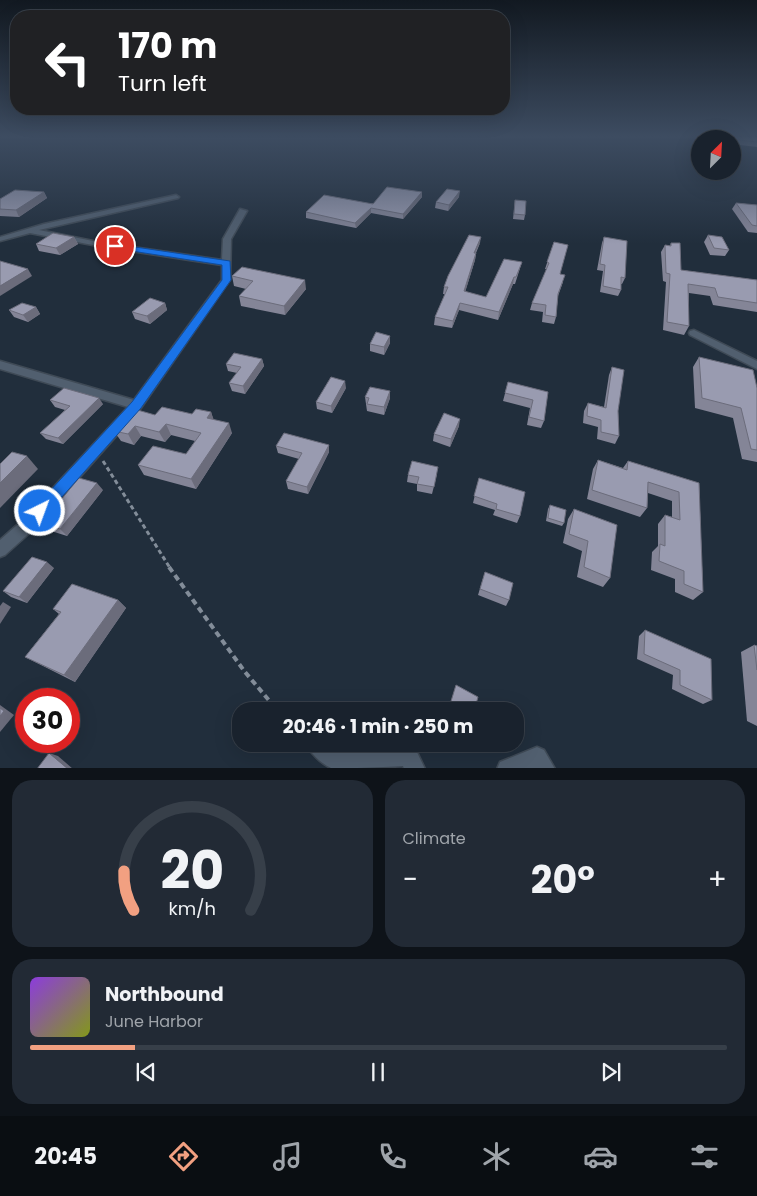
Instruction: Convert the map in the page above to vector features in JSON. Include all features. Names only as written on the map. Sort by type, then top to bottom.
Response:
[{"type":"street","points":[[0,238],[176,197]]},
{"type":"street","points":[[0,550],[28,524],[136,405],[226,280],[228,239],[242,211]]},
{"type":"street","points":[[29,230],[98,244],[227,263]]},
{"type":"street","points":[[694,332],[757,366]]},
{"type":"street","points":[[0,365],[136,405]]},
{"type":"street","points":[[327,752],[339,761],[408,755],[416,768]]},
{"type":"street","points":[[508,768],[537,757],[545,768]]},
{"type":"path","points":[[96,449],[163,559],[245,672],[270,702]]},
{"type":"building","points":[[387,187],[422,192],[403,214],[371,208],[355,223],[306,212],[324,195],[373,204]]},
{"type":"building","points":[[447,189],[460,191],[449,205],[436,202]]},
{"type":"building","points":[[15,190],[44,192],[16,210],[0,209],[0,199]]},
{"type":"building","points":[[515,200],[526,201],[525,215],[514,214]]},
{"type":"building","points":[[736,203],[757,205],[757,226],[752,225]]},
{"type":"building","points":[[53,233],[74,237],[56,248],[36,244]]},
{"type":"building","points":[[469,235],[481,237],[474,253],[476,253],[464,291],[486,297],[504,259],[522,262],[516,277],[514,277],[499,312],[460,303],[453,321],[435,317],[448,287],[444,287],[448,276]]},
{"type":"building","points":[[708,235],[722,237],[729,250],[714,248]]},
{"type":"building","points":[[604,237],[627,241],[625,278],[621,277],[621,290],[603,286],[605,265],[600,264]]},
{"type":"building","points":[[554,242],[568,245],[560,274],[565,275],[558,294],[556,317],[545,315],[546,305],[532,303],[549,263],[547,262]]},
{"type":"building","points":[[671,243],[680,243],[681,270],[757,280],[757,303],[718,297],[715,288],[688,284],[689,326],[667,322],[670,274],[666,273],[665,245],[671,246]]},
{"type":"building","points":[[0,261],[28,269],[0,286]]},
{"type":"building","points":[[242,267],[305,280],[284,306],[239,296],[253,281],[232,276]]},
{"type":"building","points":[[150,298],[165,303],[147,316],[132,312]]},
{"type":"building","points":[[22,303],[36,307],[23,315],[9,310]]},
{"type":"building","points":[[376,332],[390,336],[384,347],[370,344]]},
{"type":"building","points":[[234,353],[262,359],[243,386],[229,383],[241,367],[226,364]]},
{"type":"building","points":[[699,357],[753,370],[757,388],[757,450],[751,449],[741,408],[702,398]]},
{"type":"building","points":[[612,367],[624,370],[618,411],[619,436],[601,432],[601,420],[587,416],[588,403],[606,408]]},
{"type":"building","points":[[331,377],[345,381],[331,406],[316,402]]},
{"type":"building","points":[[508,382],[548,392],[544,421],[529,417],[533,400],[505,393]]},
{"type":"building","points":[[370,387],[390,391],[384,407],[367,404],[369,398],[365,397]]},
{"type":"building","points":[[64,388],[99,398],[58,438],[40,433],[70,406],[50,400]]},
{"type":"building","points":[[162,407],[192,414],[196,409],[211,412],[207,418],[229,423],[191,479],[138,465],[153,446],[186,454],[201,433],[166,424],[159,432],[135,426],[128,434],[114,431],[134,409],[155,415]]},
{"type":"building","points":[[444,413],[460,419],[451,439],[434,434]]},
{"type":"building","points":[[284,433],[329,445],[307,487],[286,481],[302,453],[276,446]]},
{"type":"building","points":[[12,452],[27,456],[0,483],[0,464]]},
{"type":"building","points":[[598,460],[627,470],[628,461],[699,483],[703,592],[684,584],[684,571],[659,561],[660,544],[665,546],[665,515],[680,520],[679,492],[648,482],[647,508],[592,490]]},
{"type":"building","points":[[412,461],[438,467],[434,487],[417,484],[419,477],[408,475]]},
{"type":"building","points":[[79,478],[97,483],[60,529],[41,524]]},
{"type":"building","points":[[479,478],[525,492],[520,516],[496,509],[497,504],[474,496]]},
{"type":"building","points":[[550,505],[566,510],[564,523],[548,518]]},
{"type":"building","points":[[574,509],[617,525],[610,578],[584,567],[588,541],[569,534]]},
{"type":"building","points":[[32,557],[47,562],[19,597],[3,591]]},
{"type":"building","points":[[485,572],[513,583],[509,600],[480,589]]},
{"type":"building","points":[[72,584],[118,600],[64,675],[25,657],[61,612],[53,609]]},
{"type":"building","points":[[645,630],[711,659],[712,700],[680,685],[680,670],[644,654]]},
{"type":"building","points":[[754,645],[757,646],[757,670]]},
{"type":"building","points":[[456,685],[478,697],[477,702],[451,702]]},
{"type":"building","points":[[0,708],[4,711],[0,716]]},
{"type":"building","points":[[49,753],[67,768],[38,768]]},
{"type":"route","points":[[40,511],[136,405],[226,280],[227,263],[115,246]]}]
